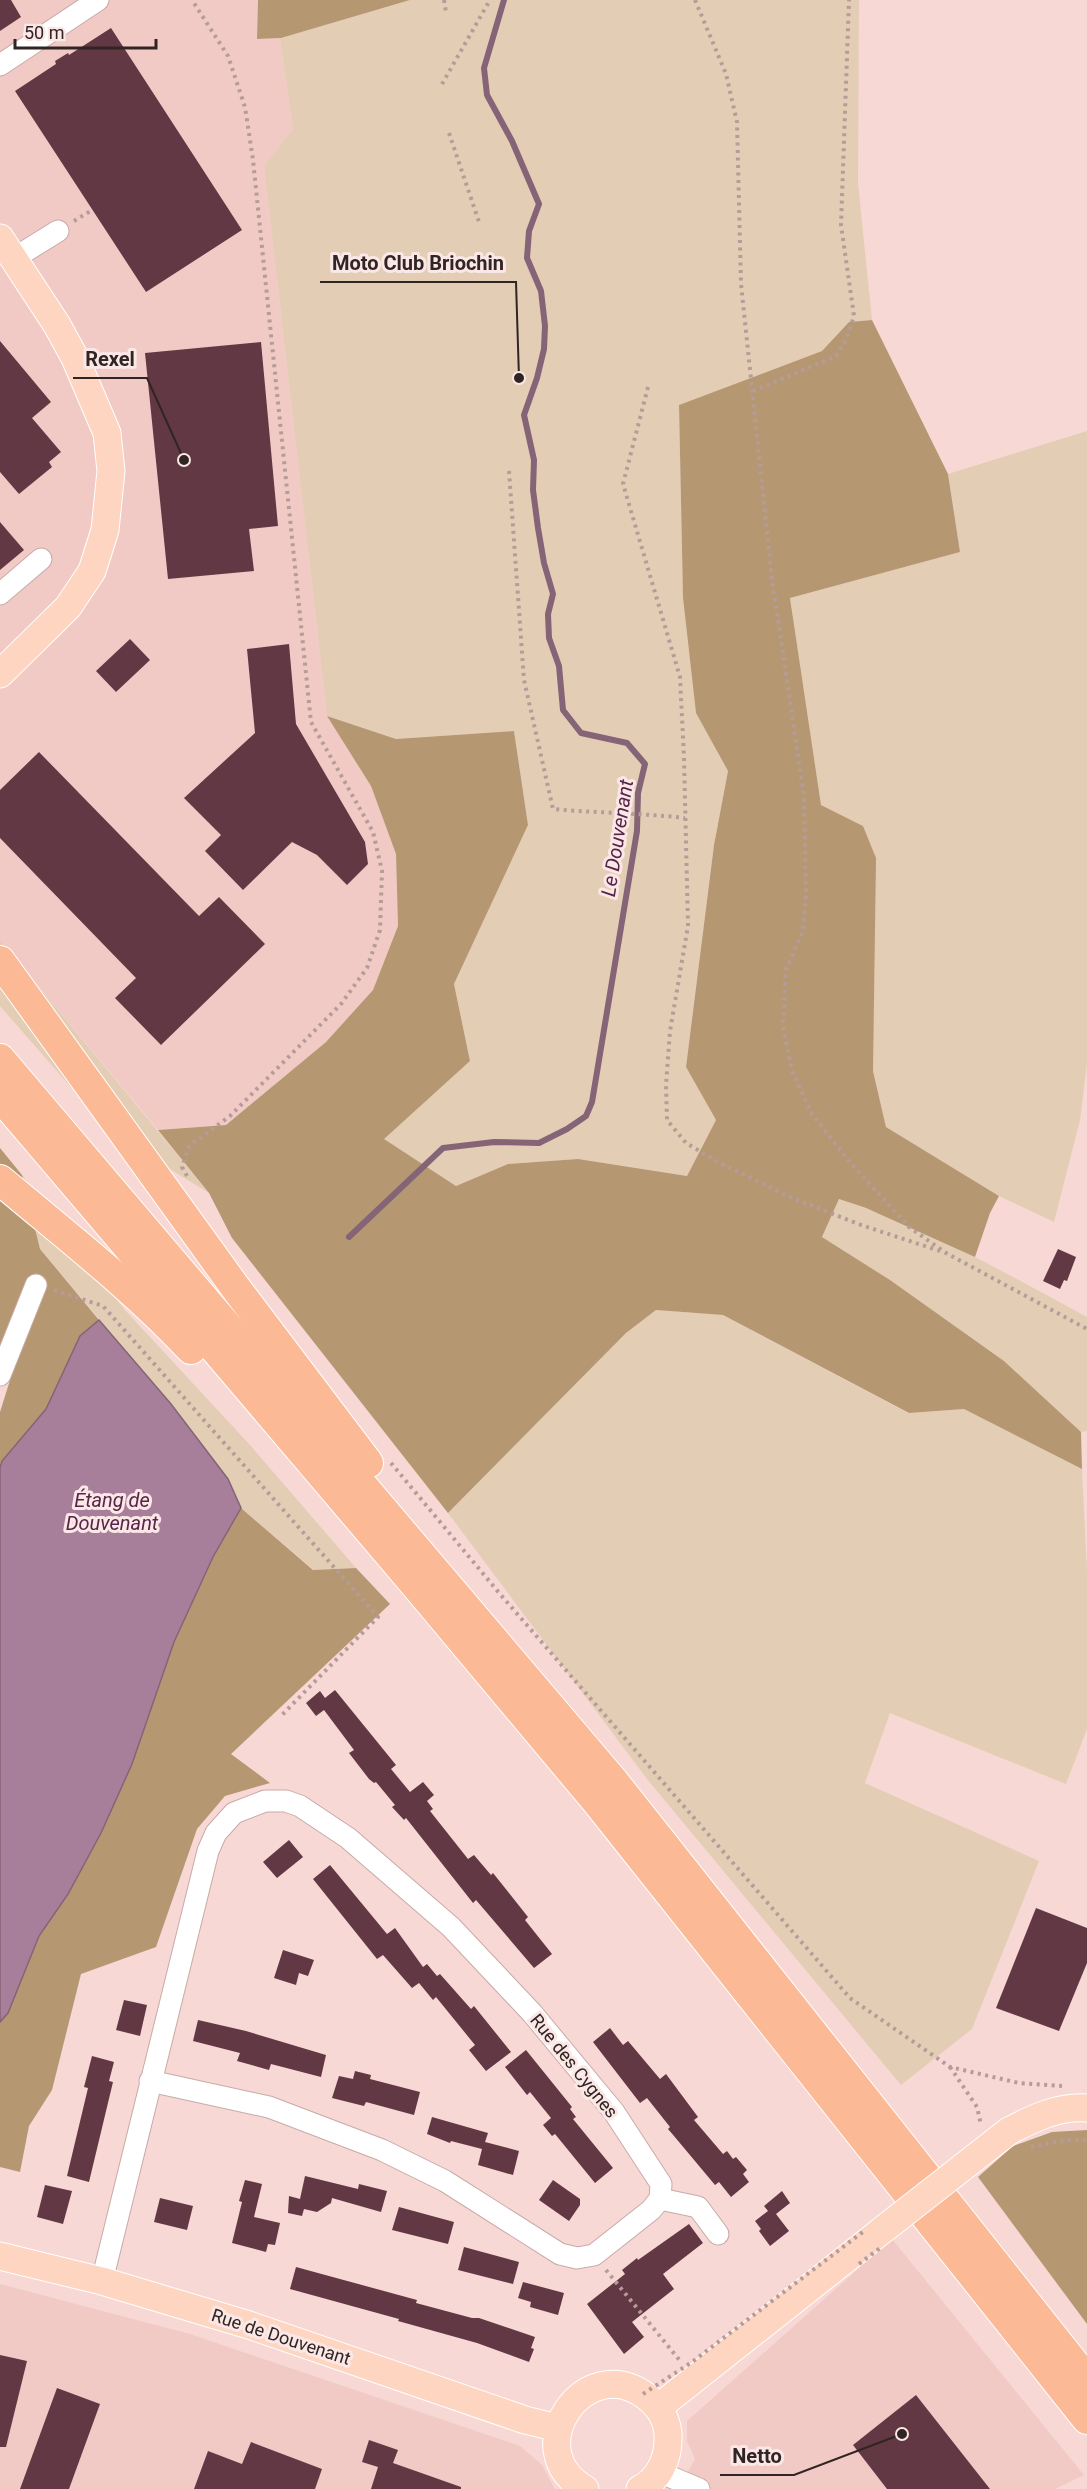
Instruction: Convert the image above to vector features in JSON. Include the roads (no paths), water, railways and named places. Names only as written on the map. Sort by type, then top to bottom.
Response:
[{"type":"highway","points":[[0,961],[235,1287],[408,1516],[448,1586]]},
{"type":"highway","points":[[0,1059],[622,1791],[1087,2380]]},
{"type":"highway","points":[[0,1096],[598,1803],[1087,2419]]},
{"type":"highway","points":[[0,1180],[161,1318],[222,1382],[263,1406]]},
{"type":"main road","points":[[4,661],[68,607],[92,571],[105,530],[111,471],[107,434],[75,358],[7,249]]},
{"type":"main road","points":[[651,2400],[695,2378],[877,2228],[1006,2138],[1043,2114],[1076,2107],[1087,2108]]},
{"type":"main road","name":"Rue de Douvenant","points":[[0,2256],[102,2281],[249,2325],[525,2420],[558,2428]]},
{"type":"main road","points":[[585,2489],[567,2474],[560,2460],[557,2444],[558,2428],[563,2414],[573,2401],[585,2392],[616,2385],[631,2388],[651,2400],[669,2439],[667,2456],[650,2481]]},
{"type":"street","points":[[0,65],[98,0]]},
{"type":"street","points":[[7,249],[58,231]]},
{"type":"street","points":[[0,594],[41,559]]},
{"type":"street","points":[[0,1375],[36,1285]]},
{"type":"street","name":"Rue des Cygnes","points":[[102,2281],[208,1851],[216,1833],[234,1813],[266,1801],[286,1802],[300,1806],[348,1838],[451,1927],[532,2013],[614,2112],[661,2184],[660,2199]]},
{"type":"street","points":[[150,2081],[269,2107],[382,2150],[445,2181],[560,2254],[577,2258],[594,2255],[651,2210],[660,2199],[684,2202],[698,2207],[718,2234]]},
{"type":"street","points":[[650,2481],[699,2489]]},
{"type":"water","name":"Étang de Douvenant","points":[[99,1320],[171,1404],[228,1479],[241,1508],[213,1557],[174,1642],[132,1764],[101,1833],[68,1894],[39,1936],[8,2013],[0,2022],[0,1468],[2,1461],[46,1409],[80,1336]]},
{"type":"waterway","name":"Le Douvenant","points":[[349,1237],[443,1148],[494,1142],[539,1143],[567,1129],[586,1116],[592,1102],[637,831],[638,793],[645,764],[627,743],[581,733],[563,710],[559,666],[549,638],[548,614],[553,594],[544,563],[538,528],[533,490],[534,460],[524,415],[544,349],[545,326],[541,291],[527,258],[529,231],[539,204],[512,141],[487,95],[484,68],[504,0]]},
{"type":"place","name":"Moto Club Briochin","points":[[519,378]]},
{"type":"place","name":"Rexel","points":[[184,460]]},
{"type":"place","name":"Netto","points":[[902,2434]]}]
